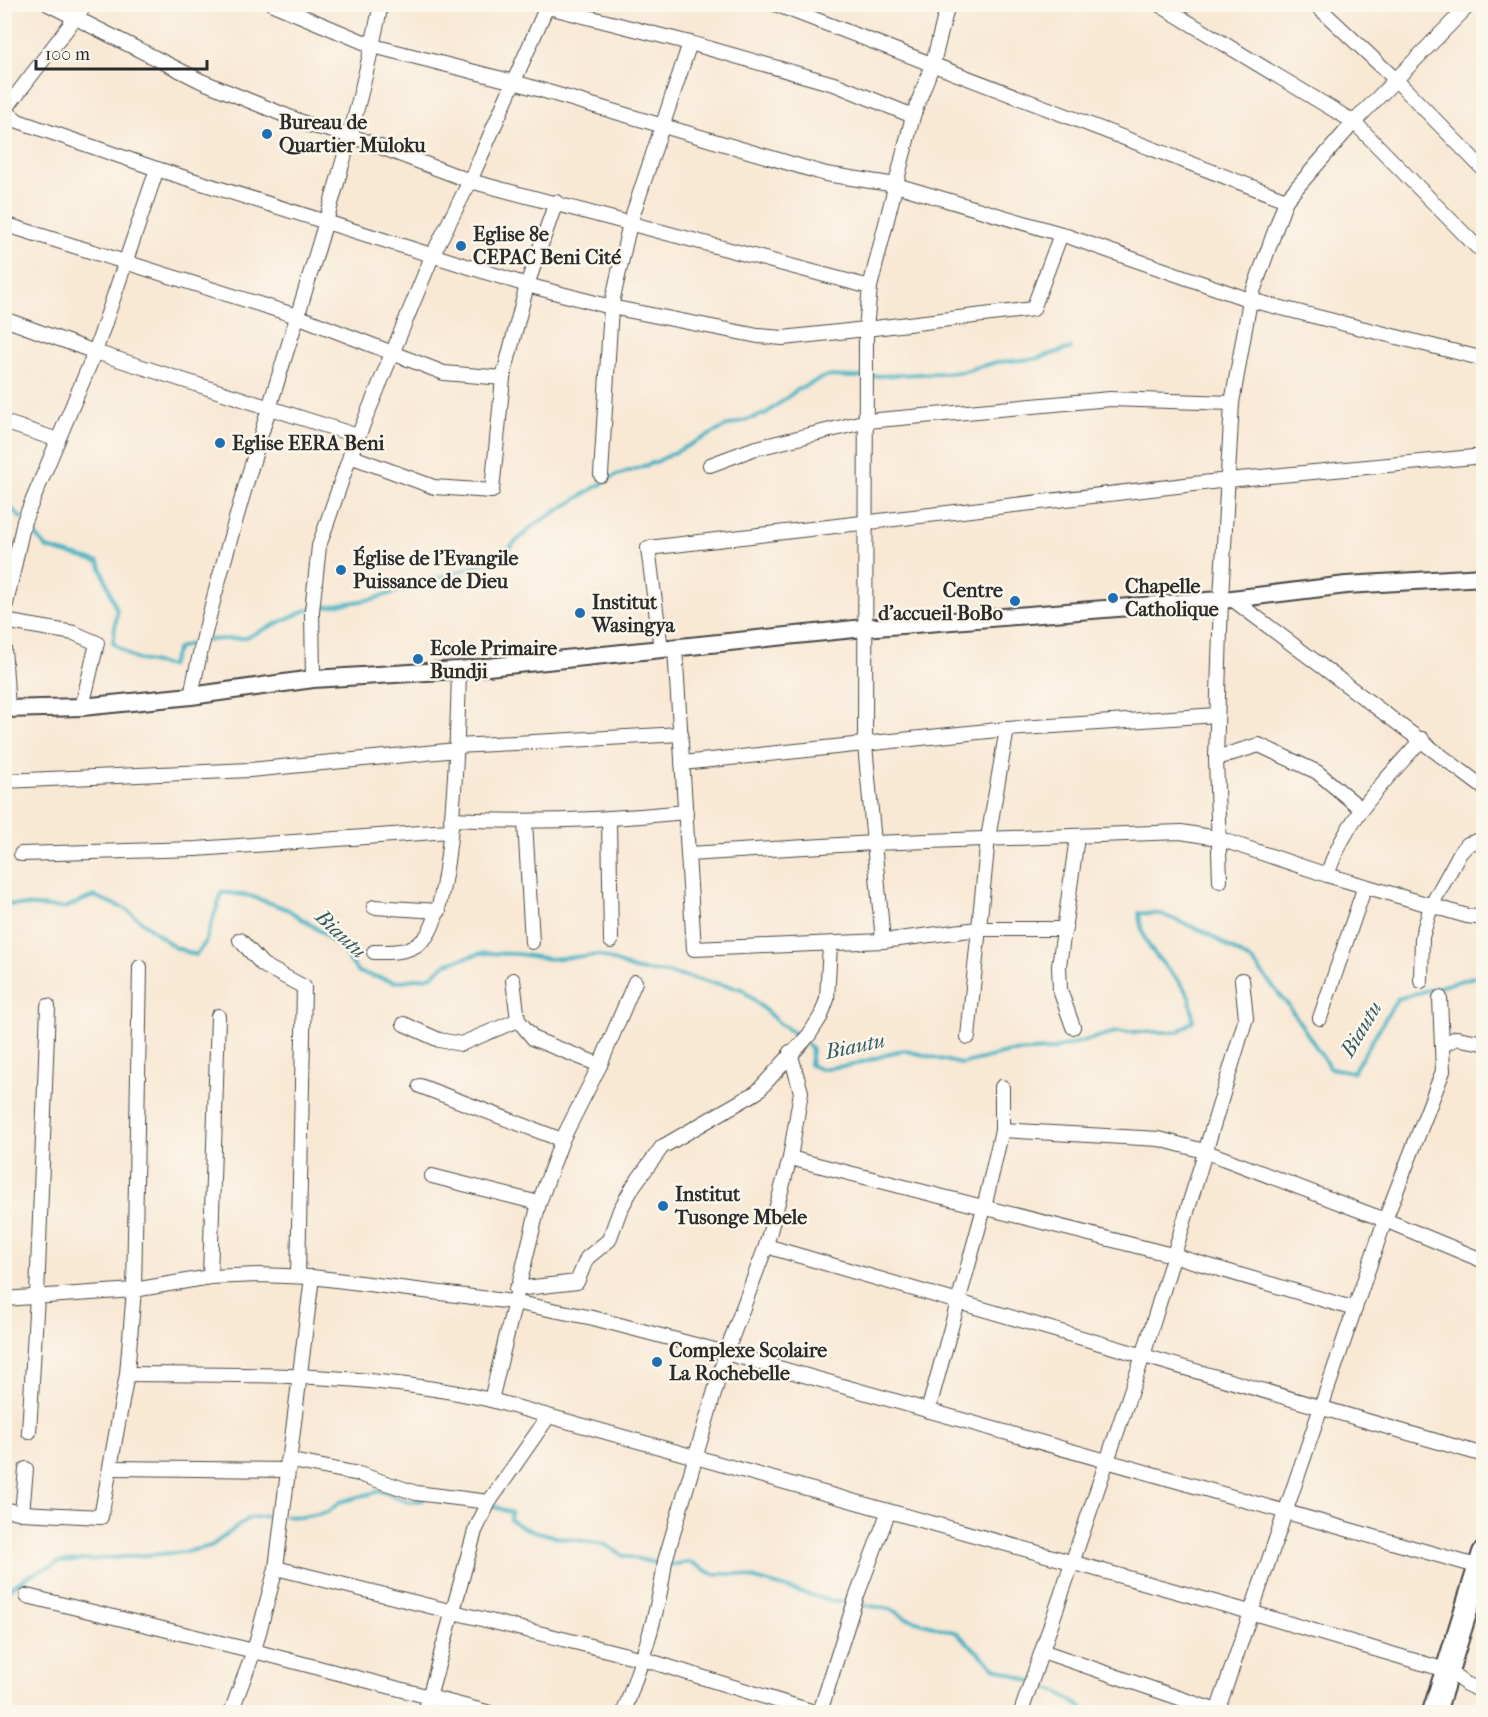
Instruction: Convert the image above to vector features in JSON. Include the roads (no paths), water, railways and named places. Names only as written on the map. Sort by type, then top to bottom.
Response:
[{"type":"highway","points":[[1434,1713],[1449,1671],[1482,1559]]},
{"type":"street","points":[[48,4],[201,81],[309,125],[349,135],[470,181],[870,287]]},
{"type":"street","points":[[86,4],[5,110],[18,121],[157,169],[527,285],[611,307],[758,336],[783,338],[1033,309],[1061,234]]},
{"type":"street","points":[[273,4],[373,46],[514,82],[826,174],[896,185],[1061,234],[1250,300],[1484,359]]},
{"type":"street","points":[[192,696],[202,639],[268,407],[327,222],[373,46],[381,4]]},
{"type":"street","points":[[775,4],[1286,200]]},
{"type":"street","points":[[883,941],[865,745],[866,329],[870,287],[913,116],[933,63],[948,4]]},
{"type":"street","points":[[1158,4],[1354,122],[1477,247],[1484,240]]},
{"type":"street","points":[[1315,4],[1395,80],[1484,170]]},
{"type":"street","points":[[1220,881],[1215,759],[1227,599],[1228,480],[1232,403],[1250,300],[1286,200],[1354,122],[1470,4]]},
{"type":"street","points":[[313,679],[312,608],[319,546],[357,436],[391,353],[433,254],[470,181],[514,82],[544,5],[837,85],[913,116]]},
{"type":"street","points":[[601,475],[611,307],[630,223],[690,43]]},
{"type":"street","points":[[4,613],[24,521],[94,352],[157,169]]},
{"type":"street","points":[[350,456],[434,486],[492,491],[503,378],[527,285],[556,202]]},
{"type":"street","points":[[4,224],[126,260],[297,316],[444,373],[503,378]]},
{"type":"street","points":[[4,319],[94,352],[357,436]]},
{"type":"street","points":[[710,465],[753,449],[867,421],[1110,399],[1232,403]]},
{"type":"street","points":[[4,422],[58,440]]},
{"type":"street","points":[[1066,929],[978,929],[830,945],[694,949],[681,734],[668,649],[648,548],[1228,480],[1484,456]]},
{"type":"street","points":[[4,648],[6,709],[82,707],[192,696],[313,679],[459,670],[864,628],[1227,599],[1346,585],[1484,577]]},
{"type":"street","points":[[1227,599],[1422,739],[1484,788]]},
{"type":"street","points":[[4,621],[74,633],[97,643],[82,707]]},
{"type":"street","points":[[374,952],[402,951],[424,940],[439,911],[457,748],[459,670]]},
{"type":"street","points":[[682,763],[1007,729],[1217,715]]},
{"type":"street","points":[[968,1037],[988,838],[1007,729]]},
{"type":"street","points":[[4,781],[250,770],[457,748],[681,734]]},
{"type":"street","points":[[1327,875],[1336,846],[1360,808],[1422,739]]},
{"type":"street","points":[[1215,759],[1259,745],[1317,772],[1360,808]]},
{"type":"street","points":[[21,854],[196,849],[450,825],[609,820],[686,812]]},
{"type":"street","points":[[609,820],[611,941]]},
{"type":"street","points":[[525,822],[532,942]]},
{"type":"street","points":[[689,854],[873,843],[1181,832],[1217,837],[1327,875],[1431,906],[1484,918]]},
{"type":"street","points":[[1073,1027],[1060,990],[1059,966],[1066,929],[1077,837]]},
{"type":"street","points":[[1421,981],[1422,937],[1431,906],[1460,853],[1468,844],[1484,838]]},
{"type":"street","points":[[1320,1018],[1365,886]]},
{"type":"street","points":[[374,907],[439,911]]},
{"type":"street","points":[[240,940],[263,965],[304,987],[297,1276]]},
{"type":"street","points":[[515,1295],[577,1282],[587,1258],[609,1240],[620,1210],[634,1185],[662,1147],[757,1092],[790,1052],[805,1038],[827,999],[830,945]]},
{"type":"street","points":[[4,1509],[22,1513],[101,1517],[127,1374],[134,1290],[140,967]]},
{"type":"street","points":[[513,980],[518,1020],[534,1039],[600,1065]]},
{"type":"street","points":[[1021,1713],[1070,1563],[1143,1356],[1246,1018],[1242,980]]},
{"type":"street","points":[[490,1400],[538,1203],[562,1140],[600,1065],[635,982]]},
{"type":"street","points":[[1042,1651],[1218,1712],[1283,1512],[1385,1220],[1443,1071],[1440,998]]},
{"type":"street","points":[[29,1432],[37,1296],[48,1006]]},
{"type":"street","points":[[210,1277],[218,1016]]},
{"type":"street","points":[[404,1024],[439,1040],[461,1044],[518,1020]]},
{"type":"street","points":[[1443,1045],[1456,1038],[1484,1043]]},
{"type":"street","points":[[624,1713],[643,1659],[664,1565],[726,1353],[766,1246],[790,1158],[801,1092],[790,1052]]},
{"type":"street","points":[[420,1086],[562,1140]]},
{"type":"street","points":[[928,1411],[984,1208],[1002,1130],[1002,1087]]},
{"type":"street","points":[[1002,1130],[1160,1140],[1204,1151],[1385,1220],[1484,1261]]},
{"type":"street","points":[[790,1158],[1172,1255],[1355,1309]]},
{"type":"street","points":[[432,1176],[538,1203]]},
{"type":"street","points":[[766,1246],[1484,1455]]},
{"type":"street","points":[[4,1299],[134,1290],[210,1277],[297,1276],[515,1295],[1106,1459],[1283,1512],[1482,1559]]},
{"type":"street","points":[[231,1713],[254,1652],[276,1568],[286,1465],[302,1375],[312,1277]]},
{"type":"street","points":[[127,1374],[302,1375],[434,1387],[490,1400],[888,1513],[1250,1612],[1449,1671],[1466,1684],[1484,1692]]},
{"type":"street","points":[[425,1713],[475,1531],[488,1505],[548,1417]]},
{"type":"street","points":[[111,1468],[286,1465],[359,1474],[416,1493],[488,1505]]},
{"type":"street","points":[[22,1513],[26,1469]]},
{"type":"street","points":[[820,1713],[854,1604],[888,1513]]},
{"type":"street","points":[[276,1568],[455,1610],[643,1659],[814,1713]]},
{"type":"street","points":[[27,1596],[431,1696],[487,1713]]},
{"type":"waterway","points":[[206,640],[245,638],[307,610],[373,599],[479,565],[507,550],[534,525],[614,476],[656,462],[727,426],[765,414],[797,390],[826,376],[856,377],[961,372],[997,362],[1035,359],[1071,348]]},
{"type":"waterway","points":[[4,508],[12,509],[21,518]]},
{"type":"waterway","points":[[26,524],[47,548],[99,562],[117,611],[113,643],[135,659],[170,666],[178,648],[199,641]]},
{"type":"waterway","name":"Biautu","points":[[4,904],[64,908],[94,896],[126,909],[174,947],[196,955],[205,943],[222,892],[250,896],[287,909],[323,933],[341,949],[358,972],[395,982],[430,977],[447,963],[482,953],[517,954],[550,959],[599,955],[636,970],[668,973],[742,989],[779,1023],[801,1038]]},
{"type":"waterway","name":"Biautu","points":[[806,1043],[812,1049],[810,1065],[820,1069],[852,1065],[903,1050],[961,1064],[1010,1052],[1051,1050],[1116,1032],[1178,1032],[1193,1021],[1190,999],[1180,982],[1150,949],[1141,927],[1139,913],[1161,914],[1205,932],[1253,962],[1288,1005],[1330,1068],[1353,1072],[1397,999],[1484,974]]},
{"type":"waterway","points":[[286,1516],[302,1517],[328,1512],[340,1502],[380,1491],[408,1502],[423,1500]]},
{"type":"waterway","points":[[490,1505],[512,1513],[510,1520],[524,1528],[556,1537],[604,1544],[624,1556],[661,1564]]},
{"type":"waterway","points":[[4,1592],[30,1575],[60,1562],[185,1552],[211,1546],[249,1518],[269,1516]]},
{"type":"waterway","points":[[669,1565],[690,1562],[713,1574],[738,1574],[828,1600],[891,1609],[906,1618],[957,1633],[994,1667],[1060,1693],[1088,1712]]},
{"type":"place","name":"Bureau de Quartier Muloku","points":[[267,134]]},
{"type":"place","name":"Eglise 8e CEPAC Beni Cité","points":[[461,246]]},
{"type":"place","name":"Eglise EERA Beni","points":[[220,443]]},
{"type":"place","name":"Église de l'Evangile Puissance de Dieu","points":[[341,570]]},
{"type":"place","name":"Chapelle Catholique","points":[[1113,598]]},
{"type":"place","name":"Centre d'accueil BoBo","points":[[1015,601]]},
{"type":"place","name":"Institut Wasingya","points":[[580,613]]},
{"type":"place","name":"Ecole Primaire Bundji","points":[[418,659]]},
{"type":"place","name":"Institut Tusonge Mbele","points":[[663,1206]]},
{"type":"place","name":"Complexe Scolaire La Rochebelle","points":[[657,1362]]}]
